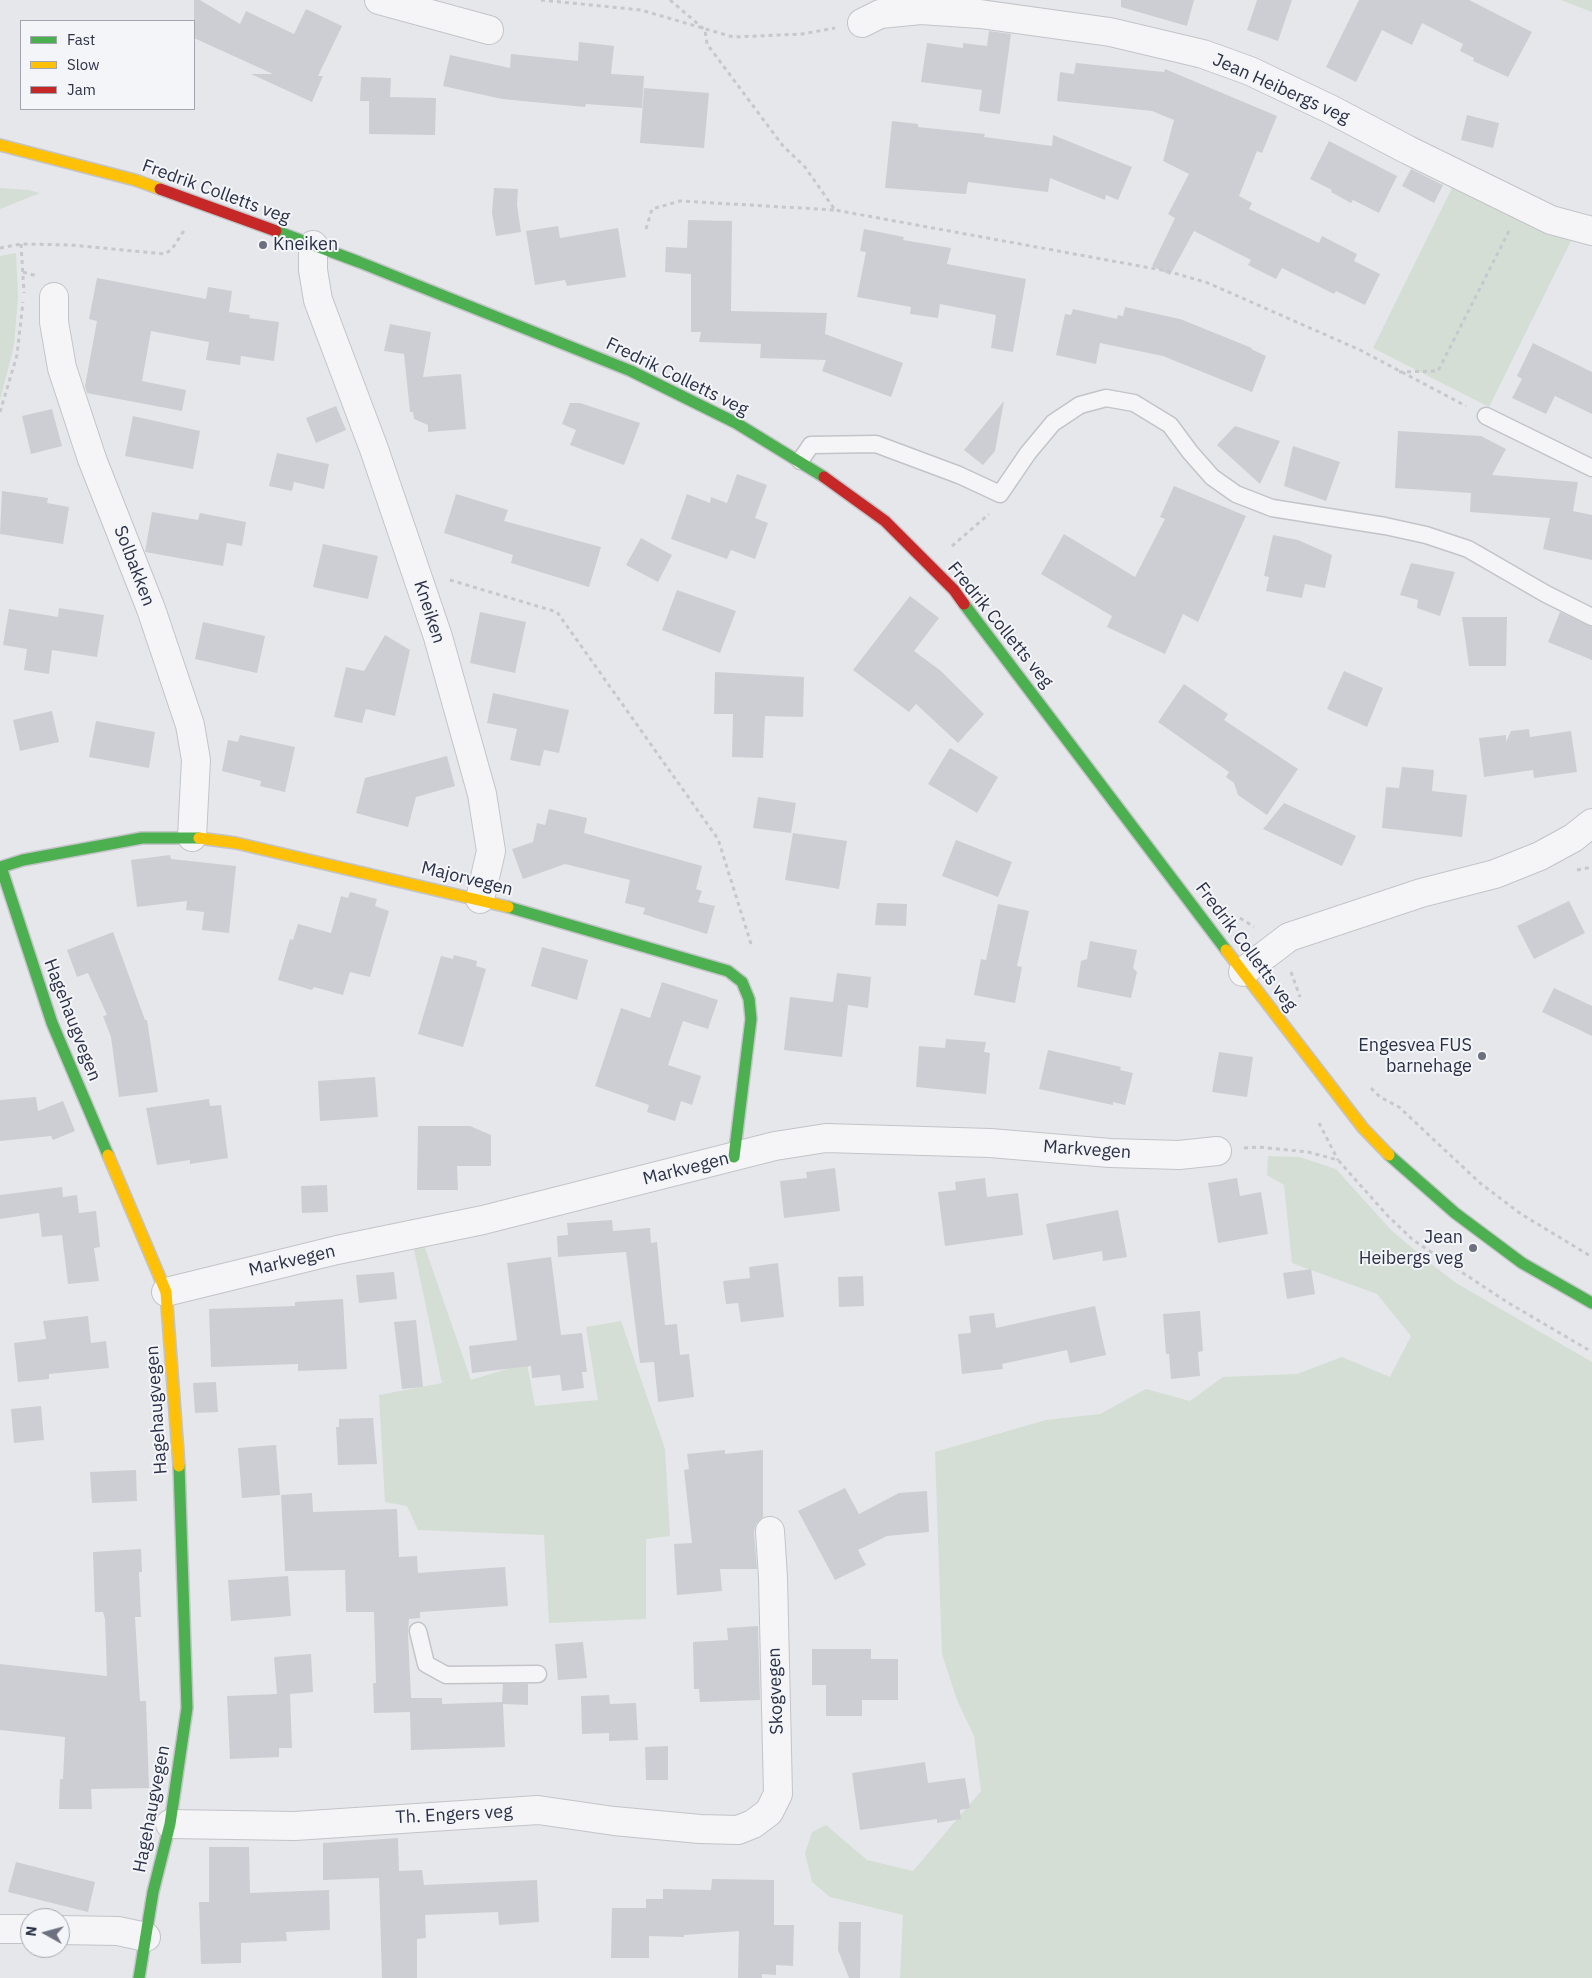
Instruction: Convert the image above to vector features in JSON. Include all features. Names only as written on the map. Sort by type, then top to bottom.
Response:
[{"type":"street","points":[[379,0],[489,30]]},
{"type":"street","name":"Jean Heibergs veg","points":[[862,23],[880,14],[921,10],[980,14],[1110,32],[1203,54],[1250,71],[1322,105],[1551,220],[1592,231]]},
{"type":"street","name":"Fredrik Colletts veg","points":[[0,145],[135,180],[313,245],[630,371],[736,423],[838,485],[885,521],[954,590],[1363,1128],[1395,1161],[1455,1213],[1522,1263],[1592,1304]]},
{"type":"street","name":"Kneiken","points":[[313,245],[313,270],[318,300],[374,449],[438,637],[482,794],[491,851],[480,899]]},
{"type":"street","name":"Solbakken","points":[[54,297],[54,322],[62,368],[92,459],[151,609],[190,725],[196,760],[192,837]]},
{"type":"street","points":[[1243,972],[1289,937],[1421,892],[1504,870],[1540,856],[1572,838],[1592,823]]},
{"type":"street","name":"Majorvegen","points":[[1,867],[23,860],[142,838],[192,837],[245,845],[480,899],[728,972],[742,982],[749,999],[751,1019],[734,1156]]},
{"type":"street","name":"Hagehaugvegen","points":[[1,867],[52,1023],[166,1292],[179,1455],[187,1708],[170,1824],[153,1892],[139,1978]]},
{"type":"street","name":"Markvegen","points":[[166,1292],[337,1250],[483,1220],[775,1146],[826,1138],[980,1142],[1110,1153],[1179,1155],[1217,1151]]},
{"type":"street","name":"Skogvegen","points":[[738,1830],[753,1824],[769,1812],[778,1794],[770,1531]]},
{"type":"street","name":"Th. Engers veg","points":[[170,1824],[295,1826],[538,1810],[651,1825],[738,1830]]},
{"type":"street","points":[[0,1929],[20,1930]]},
{"type":"street","points":[[70,1930],[118,1931],[146,1937]]},
{"type":"lane","points":[[800,461],[812,445],[876,444],[959,475],[1000,494],[1028,453],[1053,423],[1080,405],[1106,398],[1134,403],[1170,425],[1212,477],[1236,494],[1272,508],[1385,526],[1426,535],[1468,549],[1546,594],[1592,617]]},
{"type":"lane","points":[[1486,416],[1592,468]]},
{"type":"lane","points":[[418,1631],[426,1664],[446,1675],[538,1674]]},
{"type":"path","points":[[541,0],[641,10],[733,37],[802,34],[862,23]]},
{"type":"path","points":[[670,0],[705,30],[707,44],[783,146],[806,167],[835,210]]},
{"type":"path","points":[[646,229],[652,209],[680,201],[835,210],[1167,271],[1208,283],[1360,350],[1486,416]]},
{"type":"path","points":[[1399,372],[1438,371],[1522,206]]},
{"type":"path","points":[[0,248],[21,244],[71,245],[165,254],[172,249],[189,223]]},
{"type":"path","points":[[0,412],[5,402],[17,355],[24,293],[21,244]]},
{"type":"path","points":[[946,552],[990,512]]},
{"type":"path","points":[[415,570],[557,612],[718,840],[752,947]]},
{"type":"path","points":[[1236,916],[1259,930],[1274,948],[1289,968],[1302,1003]]},
{"type":"path","points":[[1365,1081],[1380,1097],[1399,1107],[1494,1193],[1521,1214],[1592,1257]]},
{"type":"path","points":[[1217,1151],[1258,1147],[1308,1152],[1338,1160],[1387,1215],[1413,1240],[1507,1302],[1592,1352]]},
{"type":"shaded area","points":[[1561,0],[1592,0],[1592,12]]},
{"type":"shaded area","points":[[1454,184],[1574,235],[1489,407],[1373,348]]},
{"type":"shaded area","points":[[0,188],[28,190],[40,193],[0,209]]},
{"type":"shaded area","points":[[16,253],[18,297],[14,346],[0,400],[0,256]]},
{"type":"shaded area","points":[[1268,1156],[1299,1157],[1336,1169],[1391,1230],[1456,1283],[1592,1362],[1592,1978],[900,1978],[903,1915],[830,1897],[812,1882],[805,1853],[812,1832],[826,1825],[867,1860],[913,1871],[981,1791],[974,1736],[957,1700],[942,1654],[935,1452],[1046,1420],[1100,1414],[1146,1389],[1190,1401],[1223,1377],[1297,1374],[1342,1357],[1390,1377],[1411,1336],[1377,1294],[1292,1263],[1284,1185],[1267,1175]]},
{"type":"shaded area","points":[[423,1242],[471,1380],[527,1363],[535,1406],[598,1400],[586,1327],[621,1321],[665,1449],[670,1536],[646,1539],[646,1619],[549,1623],[544,1535],[418,1530],[407,1506],[385,1502],[379,1395],[442,1383],[413,1245]]},
{"type":"building","points":[[194,0],[200,0],[240,24],[246,11],[294,34],[306,9],[342,26],[318,76],[323,76],[312,102],[251,74],[273,74],[195,38]]},
{"type":"building","points":[[1121,0],[1194,0],[1187,26],[1121,7]]},
{"type":"building","points":[[1257,0],[1292,0],[1278,41],[1247,30]]},
{"type":"building","points":[[1359,0],[1469,0],[1532,32],[1508,77],[1473,61],[1474,58],[1460,51],[1463,44],[1422,23],[1412,45],[1382,30],[1356,82],[1326,67]]},
{"type":"building","points":[[989,31],[1011,34],[1000,114],[979,111],[982,90],[921,82],[927,43],[963,48],[963,43],[987,46]]},
{"type":"building","points":[[579,42],[614,46],[611,74],[644,76],[642,108],[586,104],[585,107],[502,99],[443,86],[450,55],[510,68],[511,54],[578,61]]},
{"type":"building","points":[[1076,63],[1164,72],[1165,69],[1277,116],[1262,153],[1257,151],[1239,196],[1252,203],[1249,209],[1319,243],[1322,236],[1357,254],[1354,261],[1380,274],[1365,305],[1336,291],[1334,294],[1282,268],[1276,279],[1248,265],[1251,260],[1194,231],[1170,275],[1152,266],[1175,218],[1168,214],[1189,174],[1163,161],[1174,120],[1152,111],[1057,101],[1060,72],[1074,74]]},
{"type":"building","points":[[361,77],[391,78],[390,97],[436,98],[435,135],[369,134],[369,101],[360,101]]},
{"type":"building","points":[[644,88],[709,93],[704,148],[640,143]]},
{"type":"building","points":[[1467,115],[1499,123],[1493,148],[1461,140]]},
{"type":"building","points":[[892,121],[918,124],[918,127],[985,134],[984,137],[1052,146],[1053,135],[1132,167],[1118,200],[1106,195],[1105,200],[1050,178],[1048,192],[968,182],[966,194],[885,188]]},
{"type":"building","points":[[1329,141],[1397,176],[1379,213],[1353,200],[1351,203],[1331,192],[1332,190],[1310,179]]},
{"type":"building","points":[[1411,169],[1443,185],[1434,203],[1402,186]]},
{"type":"building","points":[[494,188],[518,189],[517,205],[521,232],[496,236],[492,213]]},
{"type":"building","points":[[688,220],[732,221],[731,311],[827,313],[825,334],[903,363],[891,397],[822,371],[826,360],[760,358],[761,344],[699,342],[701,332],[691,332],[691,274],[665,272],[666,247],[687,248]]},
{"type":"building","points":[[558,226],[560,238],[618,228],[626,277],[567,286],[565,280],[535,285],[526,231]]},
{"type":"building","points":[[864,229],[904,237],[903,240],[951,248],[947,264],[1026,279],[1013,352],[991,348],[996,315],[940,304],[938,318],[910,314],[911,307],[857,297],[866,252],[860,251]]},
{"type":"building","points":[[97,278],[206,299],[208,287],[232,291],[229,312],[250,315],[249,318],[279,322],[274,361],[241,356],[240,365],[206,360],[209,342],[151,331],[142,381],[186,390],[182,411],[87,393],[85,386],[97,321],[89,319]]},
{"type":"building","points":[[1125,307],[1180,319],[1252,348],[1266,356],[1252,392],[1163,356],[1100,343],[1096,364],[1056,355],[1065,314],[1071,315],[1073,309],[1117,319],[1118,315],[1123,316]]},
{"type":"building","points":[[390,324],[431,332],[423,377],[461,374],[466,429],[428,432],[428,425],[414,419],[413,412],[410,412],[404,354],[384,351]]},
{"type":"building","points":[[1533,343],[1592,372],[1592,414],[1555,396],[1546,414],[1512,398],[1522,379],[1517,376]]},
{"type":"building","points":[[1004,401],[995,451],[983,465],[964,450]]},
{"type":"building","points":[[570,403],[580,403],[640,423],[624,465],[570,445],[576,430],[562,424]]},
{"type":"building","points":[[336,406],[346,430],[316,443],[306,418]]},
{"type":"building","points":[[52,409],[62,446],[31,454],[22,416]]},
{"type":"building","points":[[133,416],[200,431],[193,469],[125,456]]},
{"type":"building","points":[[1235,426],[1280,441],[1260,484],[1217,445]]},
{"type":"building","points":[[1398,431],[1481,436],[1506,449],[1492,475],[1578,482],[1573,511],[1592,515],[1592,560],[1543,549],[1550,518],[1470,512],[1471,493],[1395,488]]},
{"type":"building","points":[[1293,446],[1340,462],[1326,501],[1284,486]]},
{"type":"building","points":[[277,453],[329,464],[324,489],[294,482],[292,491],[269,486]]},
{"type":"building","points":[[737,474],[767,485],[755,518],[768,523],[755,559],[731,550],[727,559],[671,539],[687,494],[710,503],[711,497],[727,503]]},
{"type":"building","points":[[1174,486],[1246,516],[1198,622],[1183,614],[1165,654],[1107,627],[1112,616],[1041,574],[1064,534],[1135,577],[1165,519],[1160,517]]},
{"type":"building","points":[[2,491],[48,498],[47,503],[69,507],[63,544],[0,534]]},
{"type":"building","points":[[456,494],[508,510],[504,521],[601,547],[589,587],[511,563],[513,555],[444,533]]},
{"type":"building","points":[[152,512],[198,520],[200,513],[246,522],[242,546],[227,543],[223,566],[145,552]]},
{"type":"building","points":[[1273,535],[1298,540],[1332,555],[1325,588],[1305,584],[1302,598],[1266,591],[1269,577],[1264,576]]},
{"type":"building","points":[[641,538],[672,555],[658,582],[626,565]]},
{"type":"building","points":[[323,544],[378,556],[368,599],[313,587]]},
{"type":"building","points":[[1411,563],[1455,572],[1440,616],[1417,608],[1418,600],[1400,595]]},
{"type":"building","points":[[677,590],[736,611],[720,653],[662,630]]},
{"type":"building","points":[[910,596],[939,618],[914,651],[941,671],[984,714],[958,743],[916,704],[909,712],[853,670]]},
{"type":"building","points":[[59,608],[104,615],[97,657],[52,650],[49,674],[24,670],[27,649],[3,645],[9,609],[58,617]]},
{"type":"building","points":[[480,612],[526,622],[515,673],[470,663]]},
{"type":"building","points":[[1560,612],[1592,627],[1592,660],[1548,642]]},
{"type":"building","points":[[1462,617],[1507,617],[1506,666],[1469,666]]},
{"type":"building","points":[[203,622],[265,636],[257,673],[195,659]]},
{"type":"building","points":[[385,635],[410,650],[395,716],[366,709],[362,723],[334,717],[346,667],[364,671]]},
{"type":"building","points":[[1344,671],[1383,688],[1367,727],[1327,709]]},
{"type":"building","points":[[715,672],[804,677],[803,717],[765,716],[763,758],[732,757],[733,714],[714,714]]},
{"type":"building","points":[[1184,684],[1228,714],[1224,720],[1298,769],[1267,815],[1238,795],[1234,783],[1226,777],[1229,772],[1158,722]]},
{"type":"building","points":[[493,693],[569,710],[559,753],[544,750],[540,766],[510,760],[517,729],[487,723]]},
{"type":"building","points":[[52,711],[59,742],[20,751],[13,720]]},
{"type":"building","points":[[96,721],[155,732],[149,768],[89,757]]},
{"type":"building","points":[[1529,729],[1530,737],[1571,731],[1577,772],[1534,778],[1533,770],[1484,777],[1479,738],[1506,735],[1506,742],[1511,731]]},
{"type":"building","points":[[240,735],[295,747],[285,792],[260,786],[261,781],[222,771],[228,740],[238,742]]},
{"type":"building","points":[[950,748],[998,777],[977,813],[928,784]]},
{"type":"building","points":[[447,756],[455,786],[416,797],[408,827],[356,813],[365,778]]},
{"type":"building","points":[[1402,767],[1434,770],[1432,791],[1467,795],[1462,837],[1382,828],[1386,787],[1399,788]]},
{"type":"building","points":[[758,797],[796,803],[791,833],[753,828]]},
{"type":"building","points":[[1284,803],[1356,836],[1342,866],[1263,829]]},
{"type":"building","points":[[549,809],[587,818],[584,833],[702,866],[696,889],[702,891],[698,902],[715,906],[707,934],[643,914],[645,908],[625,903],[630,880],[565,864],[523,879],[512,849],[533,842],[537,823],[545,825]]},
{"type":"building","points":[[793,833],[847,841],[839,889],[785,880]]},
{"type":"building","points":[[956,840],[1012,862],[998,897],[942,876]]},
{"type":"building","points":[[170,855],[171,859],[236,866],[229,933],[202,930],[204,912],[186,910],[187,901],[137,907],[131,860]]},
{"type":"building","points":[[350,892],[377,899],[375,906],[389,911],[370,977],[350,972],[343,995],[314,987],[312,990],[278,980],[290,939],[293,940],[298,924],[331,933],[341,896],[348,898]]},
{"type":"building","points":[[1569,901],[1585,933],[1534,959],[1517,926]]},
{"type":"building","points":[[877,903],[907,904],[906,926],[875,925]]},
{"type":"building","points":[[998,904],[1029,911],[1017,966],[1022,967],[1015,1003],[974,995],[981,959],[986,960]]},
{"type":"building","points":[[113,932],[145,1020],[147,1020],[158,1092],[119,1097],[111,1037],[103,1016],[107,1015],[88,973],[77,977],[67,950]]},
{"type":"building","points":[[1090,941],[1137,950],[1133,968],[1137,972],[1131,998],[1077,987],[1081,961],[1087,959]]},
{"type":"building","points":[[542,947],[588,960],[577,1000],[531,986]]},
{"type":"building","points":[[454,955],[477,961],[476,966],[486,969],[463,1047],[418,1034],[441,956],[453,959]]},
{"type":"building","points":[[837,973],[871,977],[868,1008],[848,1005],[842,1057],[784,1050],[790,997],[833,1002]]},
{"type":"building","points":[[662,982],[718,1000],[708,1029],[683,1021],[668,1065],[701,1076],[692,1105],[681,1101],[675,1121],[647,1112],[649,1105],[595,1086],[621,1008],[650,1018]]},
{"type":"building","points":[[1554,988],[1592,1006],[1592,1036],[1542,1012]]},
{"type":"building","points":[[946,1039],[986,1042],[984,1052],[990,1053],[986,1094],[916,1087],[919,1046],[945,1048]]},
{"type":"building","points":[[1048,1050],[1121,1067],[1120,1070],[1133,1073],[1125,1105],[1113,1102],[1113,1105],[1039,1089]]},
{"type":"building","points":[[1219,1052],[1253,1057],[1247,1097],[1212,1092]]},
{"type":"building","points":[[375,1077],[378,1117],[320,1121],[318,1081]]},
{"type":"building","points":[[36,1097],[38,1111],[63,1101],[75,1131],[53,1140],[51,1136],[0,1141],[0,1100]]},
{"type":"building","points":[[209,1099],[210,1106],[221,1105],[228,1158],[190,1164],[190,1160],[157,1165],[146,1108]]},
{"type":"building","points":[[418,1126],[470,1126],[491,1135],[491,1166],[457,1166],[458,1190],[417,1190]]},
{"type":"building","points":[[835,1168],[840,1211],[784,1218],[780,1181],[807,1178],[806,1172]]},
{"type":"building","points":[[985,1178],[987,1197],[1018,1193],[1023,1235],[945,1246],[938,1192],[956,1190],[955,1182]]},
{"type":"building","points":[[1237,1178],[1240,1196],[1261,1192],[1268,1234],[1218,1243],[1208,1183]]},
{"type":"building","points":[[327,1185],[328,1212],[302,1213],[301,1186]]},
{"type":"building","points":[[62,1187],[63,1197],[77,1195],[79,1213],[96,1211],[100,1247],[94,1248],[99,1281],[68,1284],[62,1235],[42,1237],[39,1213],[0,1219],[0,1195]]},
{"type":"building","points":[[1118,1210],[1127,1257],[1103,1261],[1102,1251],[1053,1260],[1046,1224]]},
{"type":"building","points":[[612,1220],[613,1231],[650,1228],[651,1243],[657,1242],[665,1325],[677,1324],[680,1355],[689,1354],[694,1397],[658,1402],[654,1362],[640,1363],[626,1252],[558,1257],[557,1236],[568,1235],[567,1223]]},
{"type":"building","points":[[551,1257],[561,1335],[582,1333],[587,1372],[582,1372],[584,1388],[562,1391],[560,1375],[532,1378],[531,1366],[472,1373],[469,1346],[517,1340],[507,1263]]},
{"type":"building","points":[[778,1263],[784,1317],[741,1322],[738,1303],[726,1304],[723,1281],[750,1278],[749,1267]]},
{"type":"building","points":[[1311,1269],[1315,1294],[1287,1299],[1283,1273]]},
{"type":"building","points":[[394,1272],[397,1299],[359,1303],[356,1275]]},
{"type":"building","points":[[863,1276],[864,1306],[839,1307],[838,1277]]},
{"type":"building","points":[[343,1299],[347,1369],[298,1371],[298,1364],[211,1367],[209,1309],[295,1306],[295,1302]]},
{"type":"building","points":[[1095,1306],[1106,1355],[1070,1363],[1067,1350],[1002,1364],[1003,1369],[962,1374],[958,1334],[971,1333],[969,1316],[994,1313],[996,1328]]},
{"type":"building","points":[[1200,1311],[1203,1351],[1198,1352],[1200,1376],[1171,1379],[1169,1354],[1166,1354],[1163,1314]]},
{"type":"building","points":[[88,1316],[91,1343],[106,1341],[109,1368],[49,1374],[49,1379],[18,1382],[14,1343],[46,1339],[43,1321]]},
{"type":"building","points":[[416,1320],[423,1387],[402,1389],[394,1322]]},
{"type":"building","points":[[216,1382],[218,1412],[195,1413],[193,1383]]},
{"type":"building","points":[[41,1406],[44,1440],[14,1443],[11,1409]]},
{"type":"building","points":[[373,1418],[377,1464],[338,1465],[336,1427],[339,1427],[339,1419]]},
{"type":"building","points":[[276,1445],[280,1495],[242,1498],[238,1448]]},
{"type":"building","points":[[725,1450],[725,1454],[763,1450],[763,1517],[756,1524],[754,1532],[757,1569],[720,1569],[722,1591],[677,1595],[674,1544],[692,1543],[684,1470],[689,1469],[687,1454]]},
{"type":"building","points":[[136,1470],[137,1501],[92,1503],[90,1472]]},
{"type":"building","points":[[845,1488],[859,1514],[899,1493],[927,1491],[929,1532],[887,1536],[858,1550],[866,1565],[835,1580],[798,1511]]},
{"type":"building","points":[[312,1493],[313,1512],[397,1509],[399,1557],[417,1556],[418,1573],[505,1567],[508,1606],[420,1612],[420,1618],[409,1619],[408,1633],[411,1698],[442,1698],[442,1704],[502,1702],[503,1684],[528,1684],[528,1705],[503,1704],[505,1747],[411,1750],[410,1712],[374,1713],[373,1683],[376,1683],[374,1612],[346,1612],[345,1570],[285,1571],[281,1495]]},
{"type":"building","points":[[141,1549],[142,1572],[139,1572],[141,1617],[135,1617],[140,1701],[146,1701],[149,1788],[91,1789],[92,1809],[59,1809],[65,1737],[0,1730],[0,1664],[107,1676],[105,1619],[103,1612],[95,1612],[93,1552]]},
{"type":"building","points":[[288,1576],[291,1616],[231,1621],[228,1580]]},
{"type":"building","points":[[758,1626],[760,1700],[700,1702],[699,1689],[694,1689],[693,1642],[728,1640],[727,1628]]},
{"type":"building","points":[[583,1642],[587,1678],[558,1680],[555,1644]]},
{"type":"building","points":[[812,1649],[871,1649],[871,1659],[898,1659],[898,1700],[862,1700],[862,1716],[826,1716],[826,1685],[812,1685]]},
{"type":"building","points":[[311,1654],[313,1692],[290,1694],[292,1748],[279,1748],[279,1757],[230,1759],[227,1696],[277,1694],[274,1657]]},
{"type":"building","points":[[609,1695],[610,1704],[636,1703],[638,1740],[609,1741],[609,1733],[582,1734],[581,1696]]},
{"type":"building","points":[[668,1746],[668,1780],[646,1780],[645,1747]]},
{"type":"building","points":[[925,1762],[928,1783],[965,1778],[970,1808],[960,1810],[961,1819],[937,1823],[937,1819],[860,1830],[852,1773]]},
{"type":"building","points":[[398,1838],[399,1871],[422,1870],[424,1885],[537,1880],[539,1922],[499,1925],[498,1912],[425,1915],[426,1938],[417,1939],[417,1978],[382,1978],[379,1878],[323,1880],[323,1843]]},
{"type":"building","points":[[209,1847],[249,1847],[250,1893],[329,1890],[330,1930],[286,1932],[287,1941],[241,1943],[241,1963],[201,1964],[199,1902],[209,1902]]},
{"type":"building","points":[[16,1862],[95,1882],[88,1912],[8,1892]]},
{"type":"building","points":[[712,1879],[774,1880],[774,1925],[794,1925],[793,1966],[776,1965],[776,1975],[762,1974],[762,1978],[738,1978],[739,1931],[684,1935],[684,1937],[649,1936],[649,1958],[611,1958],[612,1908],[646,1908],[646,1899],[663,1899],[663,1889],[711,1890]]},
{"type":"building","points":[[839,1922],[861,1922],[860,1978],[849,1978],[838,1950]]},
{"type":"traffic: fast","points":[[276,231],[359,262],[631,371],[736,423],[824,477]]},
{"type":"traffic: fast","points":[[964,604],[1226,950]]},
{"type":"traffic: fast","points":[[108,1155],[52,1023],[1,867],[23,860],[142,838],[199,838]]},
{"type":"traffic: fast","points":[[508,907],[728,971],[742,982],[749,999],[751,1019],[734,1157]]},
{"type":"traffic: fast","points":[[1389,1155],[1455,1213],[1522,1263],[1592,1303]]},
{"type":"traffic: fast","points":[[139,1978],[153,1892],[170,1824],[187,1708],[179,1466]]},
{"type":"traffic: slow","points":[[0,145],[135,180],[160,189]]},
{"type":"traffic: slow","points":[[199,838],[236,843],[508,907]]},
{"type":"traffic: slow","points":[[1226,950],[1363,1128],[1389,1155]]},
{"type":"traffic: slow","points":[[108,1155],[166,1292],[179,1466]]},
{"type":"traffic: jam","points":[[160,189],[276,231]]},
{"type":"traffic: jam","points":[[824,477],[885,521],[954,590],[964,604]]},
{"type":"place","name":"Kneiken","points":[[263,245]]},
{"type":"place","name":"Engesvea FUS barnehage","points":[[1482,1056]]},
{"type":"place","name":"Jean Heibergs veg","points":[[1473,1248]]}]
